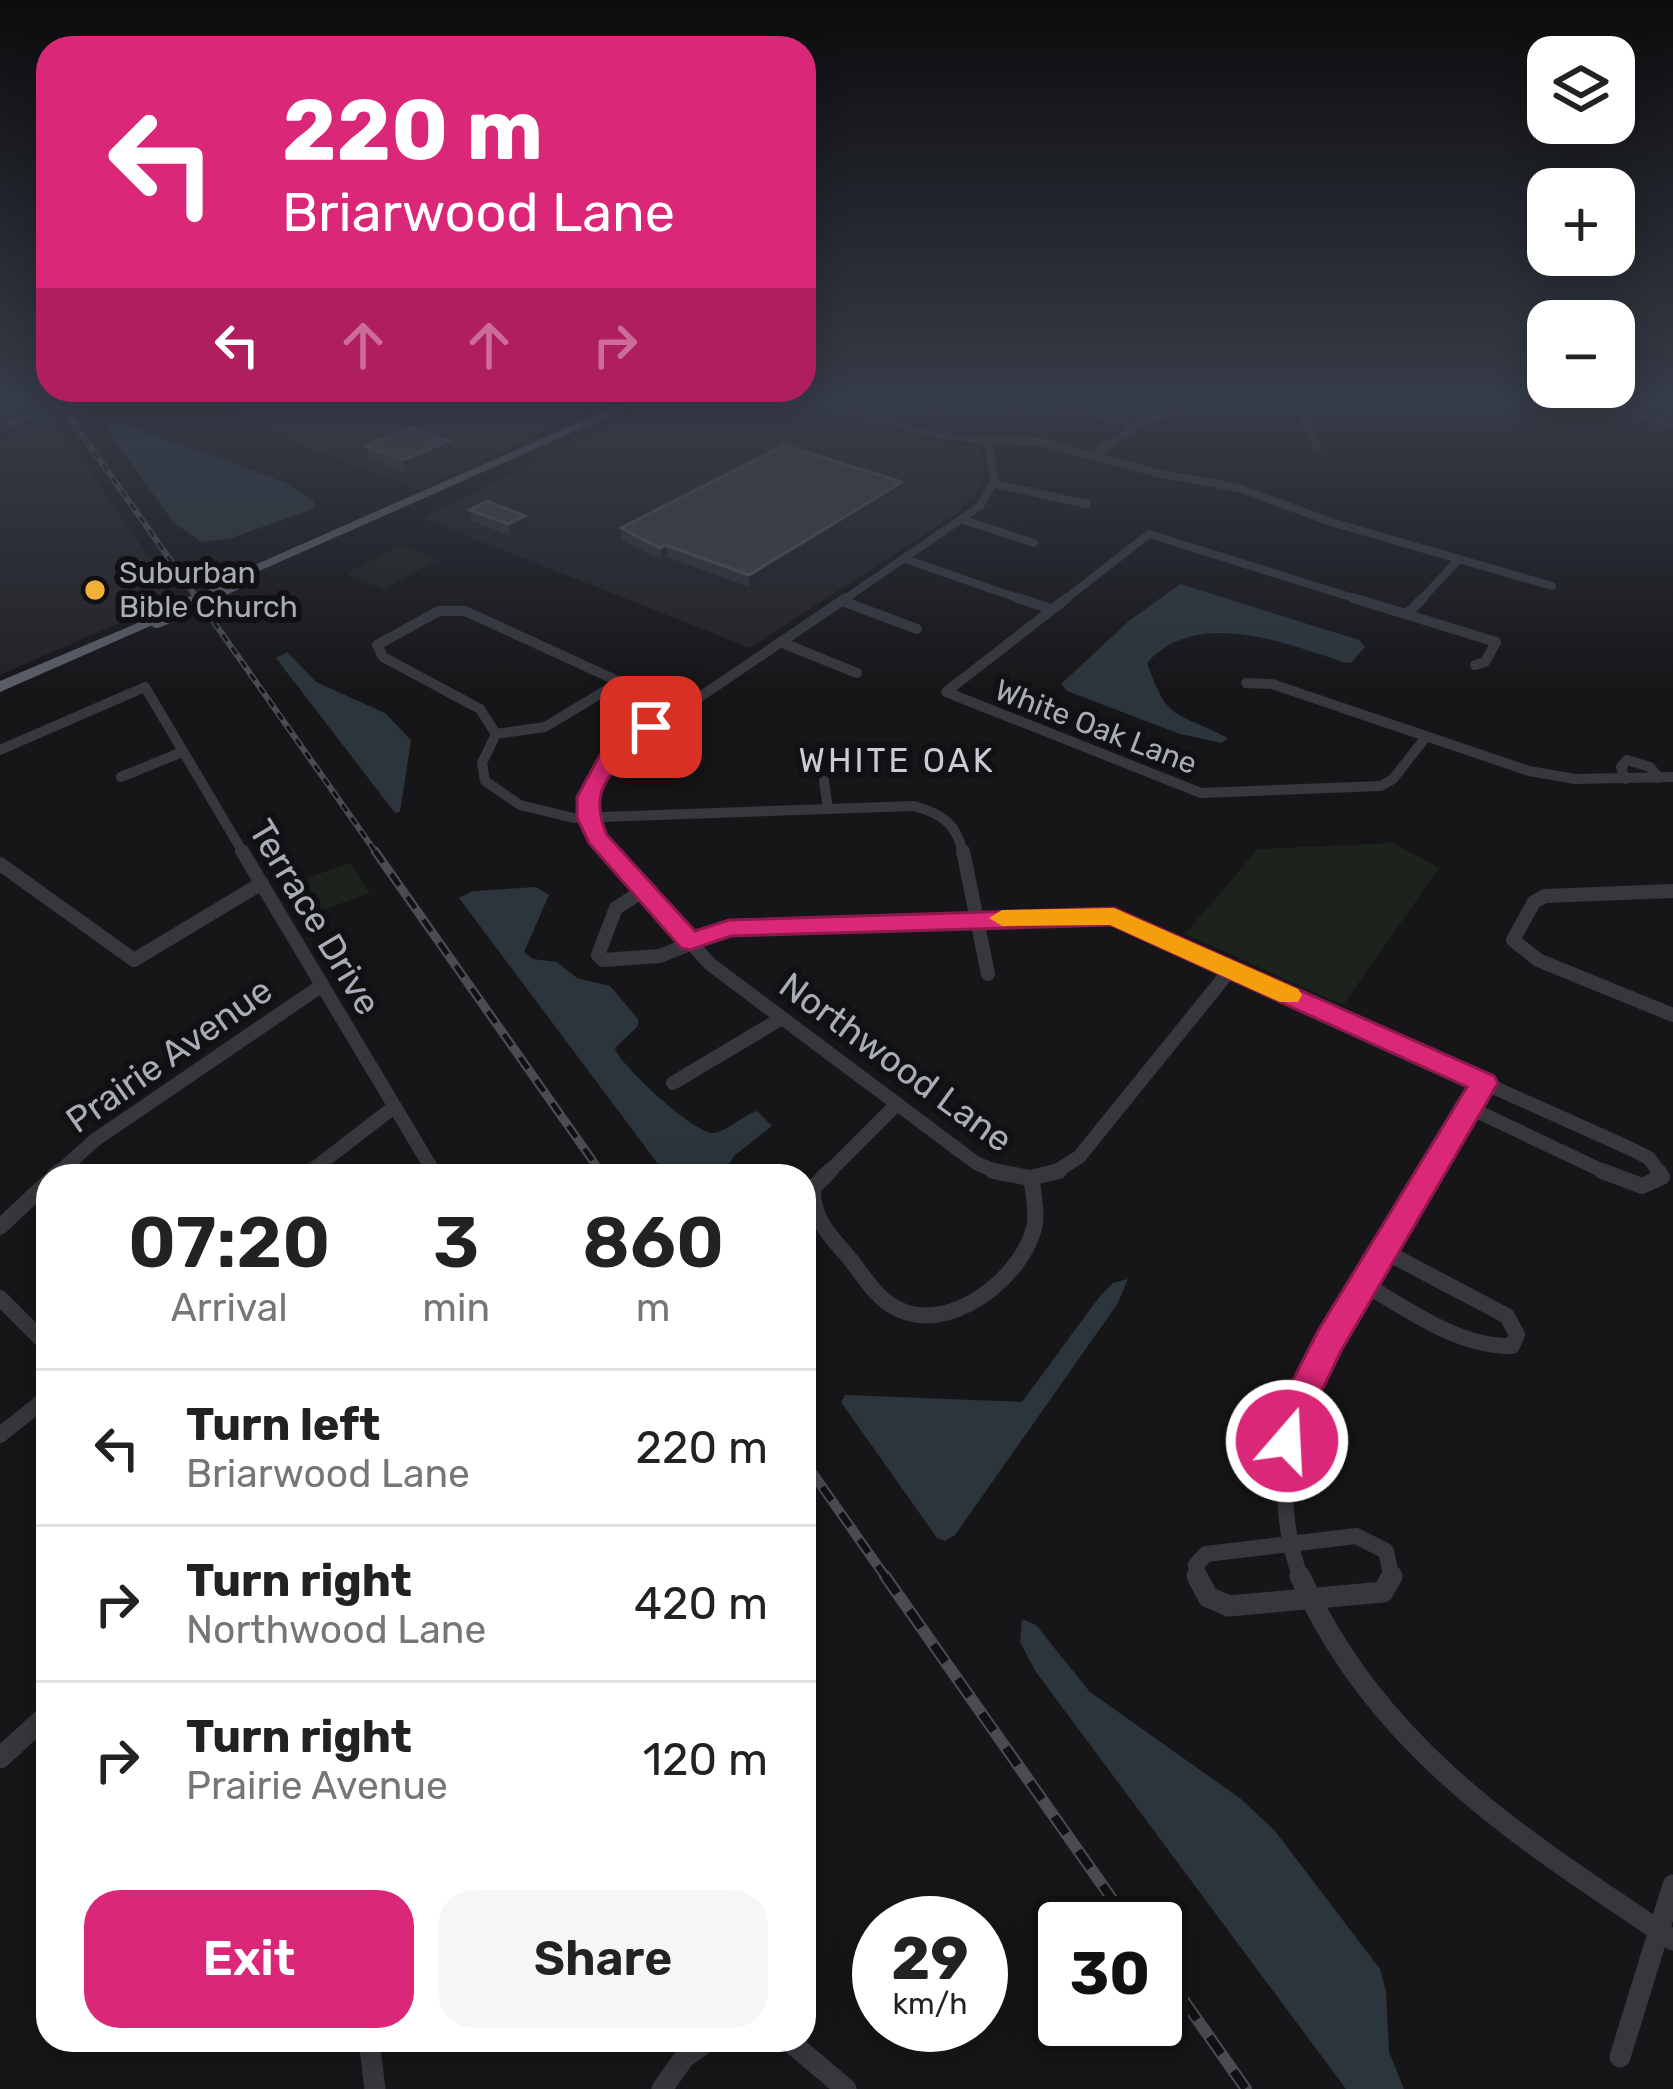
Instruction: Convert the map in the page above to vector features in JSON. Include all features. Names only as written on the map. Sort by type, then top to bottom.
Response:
[{"type":"highway","points":[[0,688],[418,496]]},
{"type":"street","points":[[588,818],[588,797],[608,760],[963,520],[989,496]]},
{"type":"street","points":[[1053,496],[1088,504]]},
{"type":"street","points":[[1262,496],[1331,522],[1552,586]]},
{"type":"street","points":[[963,520],[1034,543]]},
{"type":"street","points":[[905,559],[1048,608],[1149,534],[1496,642],[1484,662],[1474,665]]},
{"type":"street","points":[[1408,613],[1459,560]]},
{"type":"street","points":[[842,601],[917,628]]},
{"type":"street","name":"White Oak Lane","points":[[1048,608],[946,692],[1201,793],[1381,786],[1393,779],[1426,737]]},
{"type":"street","points":[[496,734],[480,709],[383,657],[377,645],[439,611],[453,609],[684,712]]},
{"type":"street","points":[[780,642],[857,673]]},
{"type":"street","points":[[496,734],[545,727],[618,683]]},
{"type":"street","points":[[1246,683],[1272,684],[1553,777],[1666,778]]},
{"type":"street","name":"Terrace Drive","points":[[0,750],[145,687],[429,1164]]},
{"type":"street","points":[[496,734],[481,771],[491,788],[544,814],[588,818],[914,806],[951,822],[959,833],[988,974]]},
{"type":"street","points":[[121,777],[182,752]]},
{"type":"street","points":[[1625,779],[1621,767],[1627,760],[1650,766],[1666,778]]},
{"type":"street","points":[[824,782],[828,808]]},
{"type":"street","name":"Northwood Lane","points":[[588,818],[597,838],[710,964],[976,1163],[1001,1176],[1032,1181]]},
{"type":"street","points":[[0,865],[134,960],[262,883]]},
{"type":"street","points":[[643,891],[616,908],[598,955],[603,960],[647,958],[729,928],[1114,916],[1649,1158],[1662,1177],[1642,1186],[1624,1181],[1470,1108]]},
{"type":"street","points":[[1673,891],[1545,896],[1534,902],[1514,932],[1518,947],[1673,1015]]},
{"type":"street","points":[[816,1216],[886,1301],[901,1311],[959,1314],[982,1300],[1035,1227],[1032,1181],[1062,1172],[1079,1156],[1231,969]]},
{"type":"street","name":"Prairie Avenue","points":[[68,1164],[95,1139],[321,986]]},
{"type":"street","points":[[673,1083],[782,1018]]},
{"type":"street","points":[[1484,1083],[1362,1282],[1292,1415],[1283,1466],[1287,1542],[1331,1646],[1374,1706],[1456,1786],[1666,1935]]},
{"type":"street","points":[[816,1185],[897,1104]]},
{"type":"street","points":[[320,1164],[394,1107]]},
{"type":"street","name":"Prairie Avenue","points":[[0,1227],[36,1193]]},
{"type":"street","points":[[1362,1282],[1473,1342],[1495,1349],[1512,1346],[1516,1335],[1508,1316],[1382,1250]]},
{"type":"street","points":[[0,1298],[36,1334]]},
{"type":"street","points":[[0,1435],[36,1406]]},
{"type":"street","points":[[1356,1536],[1387,1551],[1394,1568],[1392,1582],[1383,1592],[1310,1600],[1229,1606],[1211,1602],[1197,1586],[1196,1565],[1206,1554],[1356,1536]]},
{"type":"street","points":[[0,1758],[36,1725]]},
{"type":"street","points":[[1619,2057],[1666,1935],[1673,1885]]},
{"type":"street","points":[[370,2052],[375,2089]]},
{"type":"street","points":[[662,2089],[693,2052]]},
{"type":"street","points":[[802,2052],[846,2089]]},
{"type":"shaded area","points":[[0,496],[107,496],[178,597],[0,675]]},
{"type":"shaded area","points":[[155,496],[307,496],[314,501],[313,509],[229,539],[201,542],[173,522]]},
{"type":"shaded area","points":[[465,496],[972,496],[956,514],[750,648],[422,518]]},
{"type":"shaded area","points":[[399,545],[437,560],[383,590],[347,574]]},
{"type":"shaded area","points":[[1180,584],[1359,640],[1365,647],[1351,663],[1242,634],[1190,637],[1167,646],[1147,663],[1161,696],[1175,712],[1228,738],[1222,743],[1180,734],[1067,691],[1061,684],[1130,620]]},
{"type":"shaded area","points":[[287,652],[316,682],[385,713],[411,740],[400,812],[395,813],[276,658]]},
{"type":"shaded area","points":[[1393,843],[1439,868],[1343,1005],[1185,934],[1258,849]]},
{"type":"shaded area","points":[[350,863],[370,893],[303,917],[285,886]]},
{"type":"shaded area","points":[[536,887],[549,895],[524,952],[533,959],[557,962],[577,978],[610,986],[638,1019],[638,1026],[615,1048],[676,1112],[714,1133],[757,1111],[772,1126],[729,1164],[658,1164],[459,898],[473,891]]},
{"type":"shaded area","points":[[1128,1279],[1118,1303],[955,1535],[945,1541],[937,1538],[841,1402],[845,1395],[1022,1402],[1100,1296],[1113,1283]]},
{"type":"shaded area","points":[[1022,1619],[1036,1625],[1090,1692],[1241,1799],[1275,1831],[1380,1969],[1389,2052],[1404,2089],[1346,2089],[1036,1672],[1020,1642]]},
{"type":"building","points":[[683,496],[878,496],[749,575],[666,545],[660,548],[621,528]]},
{"type":"building","points":[[487,501],[525,516],[508,524],[469,510]]},
{"type":"railway","points":[[126,496],[377,854]]},
{"type":"railway","points":[[375,851],[595,1164]]},
{"type":"railway","points":[[816,1478],[887,1579]]},
{"type":"railway","points":[[885,1576],[1110,1896]]},
{"type":"railway","points":[[1188,2006],[1246,2089]]},
{"type":"slow traffic","points":[[1002,918],[1114,916],[1289,995]]},
{"type":"place","name":"Suburban Bible Church","points":[[95,590]]},
{"type":"district","name":"WHITE OAK","points":[[897,760]]},
{"type":"route","points":[[651,727],[624,745],[596,777],[588,797],[588,818],[597,838],[690,942],[729,928],[1114,916],[1484,1083],[1329,1341],[1292,1415],[1287,1441]]}]
